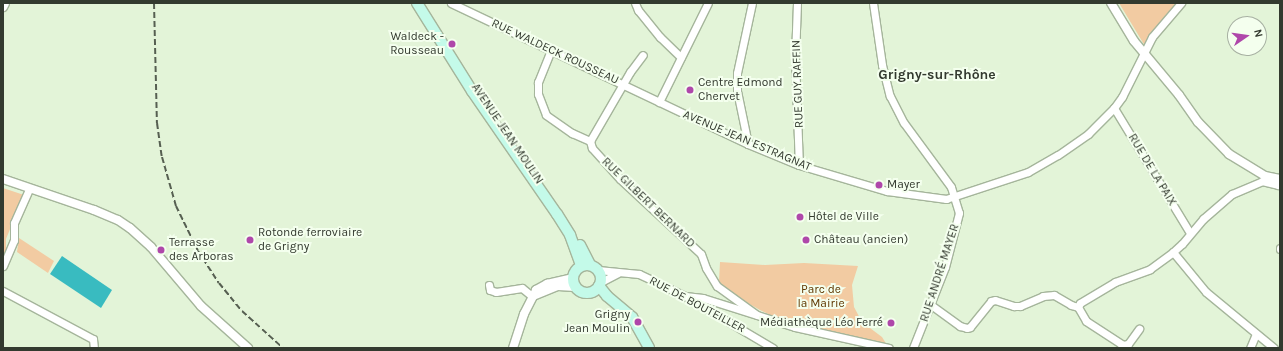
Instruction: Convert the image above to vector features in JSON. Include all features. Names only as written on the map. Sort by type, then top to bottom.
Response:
[{"type":"main road","name":"AVENUE JEAN MOULIN","points":[[420,4],[509,140],[570,226],[589,267]]},
{"type":"main road","points":[[642,338],[632,317],[607,296],[600,284],[600,274],[589,267],[574,273],[574,283],[582,292],[590,293],[609,303],[620,311],[649,348]]},
{"type":"main road","points":[[590,293],[600,284]]},
{"type":"street","points":[[3,7],[5,3]]},
{"type":"street","points":[[635,3],[638,10],[660,37],[681,57]]},
{"type":"street","points":[[659,102],[708,3]]},
{"type":"street","points":[[748,144],[738,91],[737,73],[752,3]]},
{"type":"street","name":"RUE GUY RAFFIN","points":[[797,3],[796,65],[799,165]]},
{"type":"street","name":"RUE ANDRÉ MAYER","points":[[873,3],[882,65],[892,101],[904,123],[951,187],[959,213],[945,267],[913,348]]},
{"type":"street","points":[[1111,3],[1134,41],[1179,95],[1198,122],[1229,154],[1265,176],[1280,179]]},
{"type":"street","name":"AVENUE JEAN ESTRAGNAT","points":[[659,102],[748,144],[799,165],[900,194],[946,199],[1028,172],[1058,155],[1088,134],[1114,108],[1122,97],[1144,53],[1160,27],[1181,3]]},
{"type":"street","name":"RUE WALDECK ROUSSEAU","points":[[455,4],[659,102]]},
{"type":"street","points":[[551,50],[538,82],[538,94],[541,104],[546,115],[572,132],[590,141],[623,84],[643,55]]},
{"type":"street","name":"RUE DE LA PAIX","points":[[1114,108],[1190,233]]},
{"type":"street","name":"RUE GILBERT BERNARD","points":[[590,141],[592,148],[620,179],[701,254],[706,268],[718,286],[757,315]]},
{"type":"street","points":[[3,180],[94,210],[118,220],[130,228],[150,247],[201,306],[248,348]]},
{"type":"street","points":[[1078,307],[1080,303],[1115,282],[1150,269],[1182,244],[1202,219],[1232,194],[1262,181],[1278,185],[1280,183]]},
{"type":"street","points":[[3,266],[14,240],[14,223],[29,189]]},
{"type":"street","points":[[1173,252],[1206,292],[1274,348]]},
{"type":"street","name":"RUE DE BOUTEILLER","points":[[589,267],[639,274],[685,296],[773,348]]},
{"type":"street","points":[[600,284],[618,272]]},
{"type":"street","points":[[513,348],[532,296],[536,290],[543,286],[574,283]]},
{"type":"street","points":[[489,285],[490,290],[496,292],[522,288],[532,296]]},
{"type":"street","points":[[3,292],[93,339],[94,348]]},
{"type":"street","points":[[931,305],[960,326],[967,328],[970,327],[991,301],[995,300],[1014,306],[1020,306],[1043,296],[1054,295],[1071,306],[1078,307]]},
{"type":"street","points":[[685,296],[703,298],[795,326],[889,348]]},
{"type":"street","points":[[1078,307],[1086,321],[1122,347],[1128,344],[1139,329]]},
{"type":"street","points":[[1250,348],[1256,334]]},
{"type":"green space","points":[[1119,3],[1176,3],[1155,29],[1145,46]]},
{"type":"green space","points":[[3,188],[24,195],[6,239],[6,251],[3,257]]},
{"type":"green space","points":[[19,238],[54,261],[48,273],[17,252]]},
{"type":"green space","name":"Parc de la Mairie","points":[[720,262],[765,265],[804,263],[858,266],[852,285],[854,307],[862,322],[882,337],[887,345],[783,321],[760,310],[739,298],[719,282]]},
{"type":"water","points":[[62,256],[112,290],[101,308],[50,274]]},
{"type":"railway","points":[[154,3],[157,123],[162,157],[176,206],[198,251],[219,283],[242,311],[283,348]]},
{"type":"place","name":"Waldeck - Rousseau","points":[[452,44]]},
{"type":"place","name":"Centre Edmond Chervet","points":[[690,90]]},
{"type":"place","name":"Mayer","points":[[879,185]]},
{"type":"place","name":"Hôtel de Ville","points":[[800,217]]},
{"type":"place","name":"Rotonde ferroviaire de Grigny","points":[[250,240]]},
{"type":"place","name":"Château (ancien)","points":[[806,240]]},
{"type":"place","name":"Terrasse des Arboras","points":[[161,250]]},
{"type":"place","name":"Grigny Jean Moulin","points":[[638,322]]},
{"type":"place","name":"Médiathèque Léo Ferré","points":[[891,323]]},
{"type":"district","name":"Grigny-sur-Rhône","points":[[937,75]]}]
